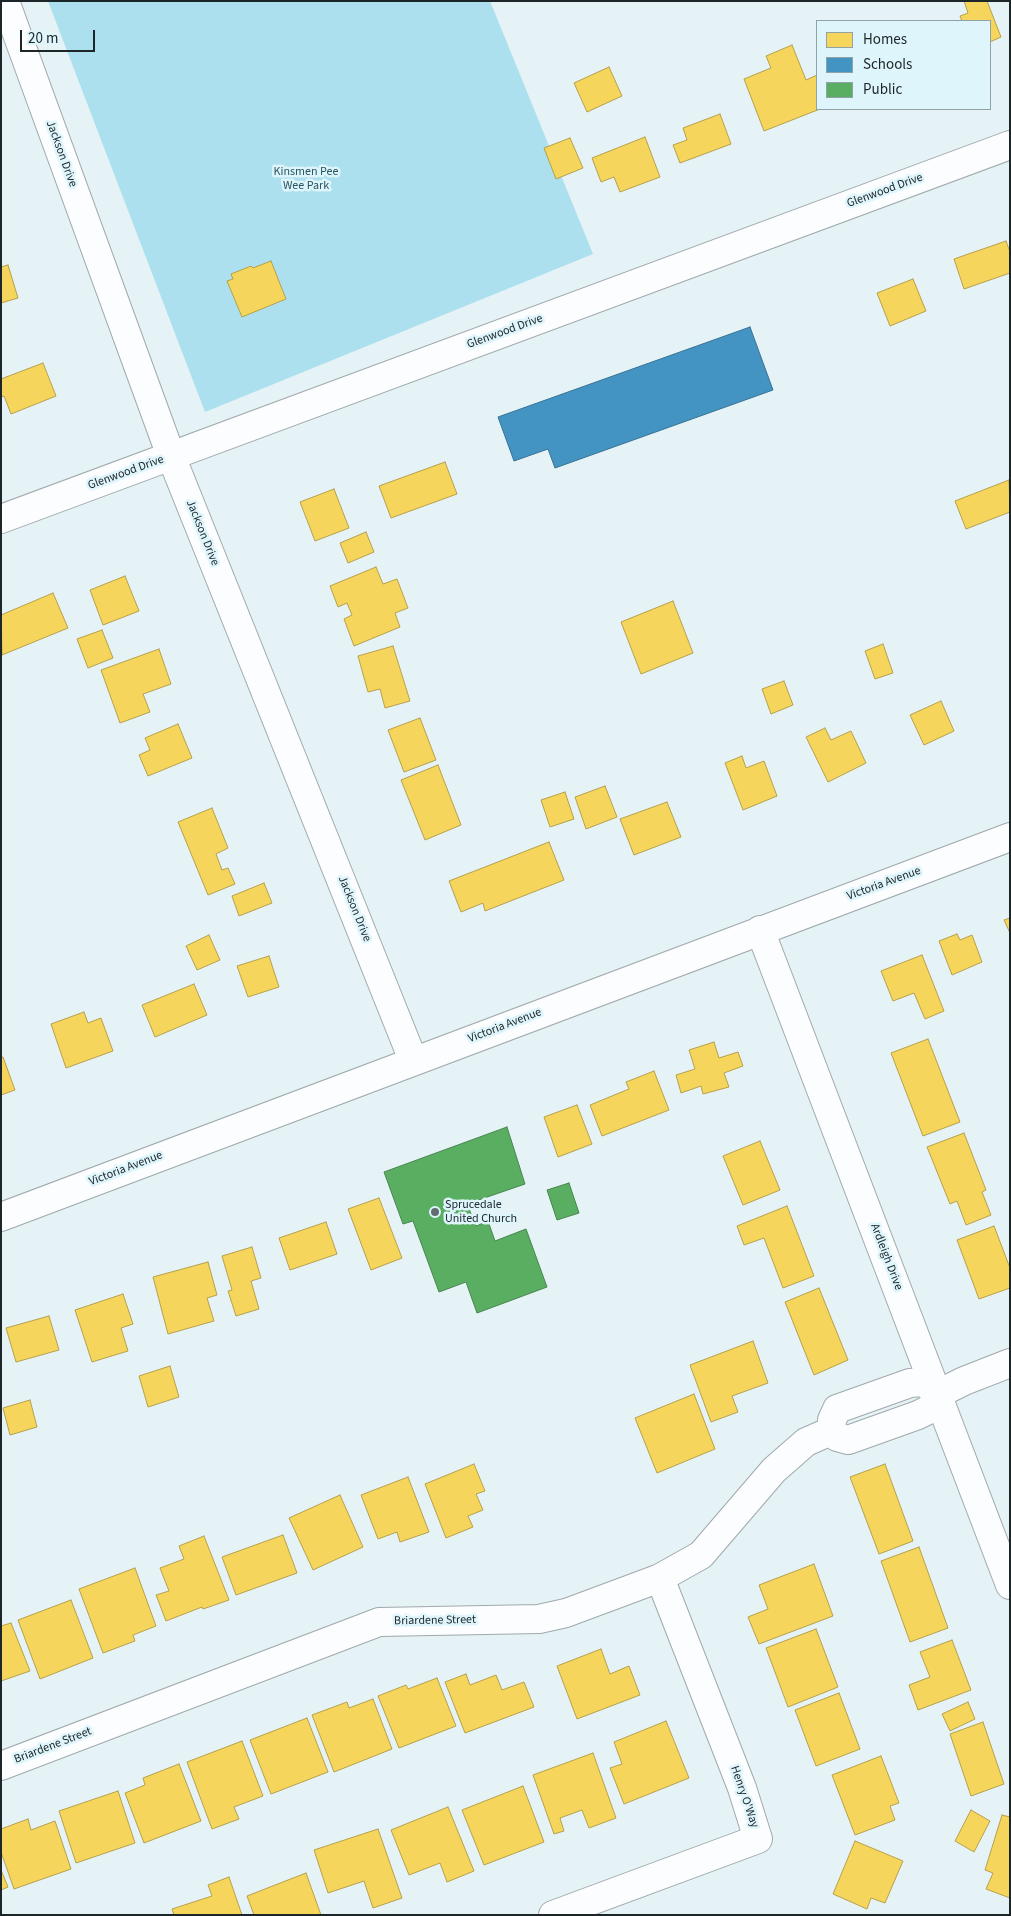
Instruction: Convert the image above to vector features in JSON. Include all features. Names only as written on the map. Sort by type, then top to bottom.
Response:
[{"type":"street","name":"Jackson Drive","points":[[5,1],[171,456],[413,1060]]},
{"type":"street","name":"Glenwood Drive","points":[[1,519],[1010,145]]},
{"type":"street","name":"Victoria Avenue","points":[[1,1217],[413,1060],[1010,837]]},
{"type":"street","name":"Ardleigh Drive","points":[[760,930],[1010,1585]]},
{"type":"street","points":[[938,1394],[1010,1362]]},
{"type":"street","name":"Briardene Street","points":[[1,1766],[379,1622],[538,1619],[566,1613],[660,1578],[701,1555],[779,1465],[806,1442],[831,1431],[837,1437],[848,1440],[918,1415],[928,1410],[934,1404],[938,1394]]},
{"type":"street","name":"Henry O'Way","points":[[552,1915],[758,1839],[742,1788],[660,1578]]},
{"type":"green space","name":"Kinsmen Pee Wee Park","points":[[48,1],[490,1],[593,254],[205,412]]},
{"type":"building: Homes","points":[[964,1],[987,1],[1001,37],[991,42],[991,20],[962,20],[960,16],[968,13]]},
{"type":"building: Homes","points":[[792,45],[806,80],[816,75],[817,110],[764,131],[744,79],[771,68],[766,56]]},
{"type":"building: Homes","points":[[609,67],[622,96],[587,112],[574,83]]},
{"type":"building: Homes","points":[[720,114],[731,144],[680,163],[673,145],[687,140],[683,128]]},
{"type":"building: Homes","points":[[645,137],[660,177],[620,192],[614,177],[601,182],[592,158]]},
{"type":"building: Homes","points":[[570,138],[583,168],[556,179],[544,148]]},
{"type":"building: Homes","points":[[1006,241],[1010,252],[1010,273],[964,289],[954,259]]},
{"type":"building: Homes","points":[[271,261],[286,299],[242,317],[227,281],[233,279],[231,274]]},
{"type":"building: Homes","points":[[8,265],[18,298],[1,303],[1,267]]},
{"type":"building: Homes","points":[[913,279],[926,311],[890,326],[877,293]]},
{"type":"building: Homes","points":[[43,363],[56,396],[11,414],[4,396],[1,397],[1,379]]},
{"type":"building: Homes","points":[[445,462],[457,494],[391,518],[379,486]]},
{"type":"building: Homes","points":[[1009,480],[1010,512],[966,529],[955,501]]},
{"type":"building: Homes","points":[[334,489],[349,528],[315,541],[300,502]]},
{"type":"building: Homes","points":[[366,532],[374,552],[348,563],[340,543]]},
{"type":"building: Homes","points":[[376,567],[383,584],[397,579],[408,608],[395,613],[400,627],[354,646],[344,619],[352,615],[347,603],[338,607],[330,586]]},
{"type":"building: Homes","points":[[125,576],[139,611],[103,625],[90,590]]},
{"type":"building: Homes","points":[[53,593],[68,628],[2,655],[1,615]]},
{"type":"building: Homes","points":[[673,601],[693,653],[641,674],[621,622]]},
{"type":"building: Homes","points":[[102,630],[113,658],[88,668],[77,639]]},
{"type":"building: Homes","points":[[883,644],[893,673],[875,679],[865,651]]},
{"type":"building: Homes","points":[[393,646],[410,701],[385,708],[380,689],[368,692],[358,656]]},
{"type":"building: Homes","points":[[159,649],[171,684],[143,694],[150,712],[120,723],[101,670]]},
{"type":"building: Homes","points":[[784,681],[793,705],[771,714],[762,689]]},
{"type":"building: Homes","points":[[941,701],[954,731],[924,745],[910,715]]},
{"type":"building: Homes","points":[[420,718],[436,760],[404,772],[388,730]]},
{"type":"building: Homes","points":[[178,724],[192,758],[148,776],[139,755],[150,750],[145,738]]},
{"type":"building: Homes","points":[[825,728],[831,740],[851,731],[866,763],[828,782],[806,737]]},
{"type":"building: Homes","points":[[742,756],[746,768],[764,761],[777,796],[743,810],[725,763]]},
{"type":"building: Homes","points":[[438,765],[461,825],[425,840],[401,780]]},
{"type":"building: Homes","points":[[605,786],[617,817],[586,829],[575,797]]},
{"type":"building: Homes","points":[[565,792],[574,819],[550,827],[541,800]]},
{"type":"building: Homes","points":[[667,802],[681,837],[634,855],[620,819]]},
{"type":"building: Homes","points":[[212,808],[228,848],[216,854],[222,870],[228,868],[235,884],[208,895],[178,822]]},
{"type":"building: Homes","points":[[549,842],[564,880],[485,911],[483,903],[461,912],[449,881]]},
{"type":"building: Homes","points":[[264,883],[272,903],[239,916],[232,896]]},
{"type":"building: Homes","points":[[1010,918],[1010,933],[1004,920]]},
{"type":"building: Homes","points":[[957,934],[960,940],[972,935],[982,962],[952,975],[939,941]]},
{"type":"building: Homes","points":[[209,935],[220,960],[197,970],[186,946]]},
{"type":"building: Homes","points":[[922,955],[944,1011],[925,1019],[914,993],[893,1001],[881,971]]},
{"type":"building: Homes","points":[[269,956],[279,987],[248,997],[237,966]]},
{"type":"building: Homes","points":[[194,984],[207,1015],[155,1037],[142,1005]]},
{"type":"building: Homes","points":[[84,1012],[88,1023],[101,1018],[113,1051],[66,1068],[51,1024]]},
{"type":"building: Homes","points":[[928,1039],[960,1122],[923,1136],[891,1053]]},
{"type":"building: Homes","points":[[714,1042],[719,1058],[738,1052],[743,1066],[724,1073],[729,1087],[703,1094],[701,1086],[681,1093],[676,1075],[695,1069],[689,1050]]},
{"type":"building: Homes","points":[[1,1057],[3,1057],[15,1090],[1,1095]]},
{"type":"building: Homes","points":[[654,1071],[669,1110],[602,1136],[590,1105],[629,1089],[626,1082]]},
{"type":"building: Homes","points":[[577,1105],[592,1144],[558,1157],[544,1117]]},
{"type":"building: Homes","points":[[964,1133],[986,1190],[982,1192],[991,1215],[966,1225],[957,1201],[950,1204],[927,1147]]},
{"type":"building: Homes","points":[[760,1141],[780,1190],[743,1205],[723,1156]]},
{"type":"building: Homes","points":[[379,1198],[402,1258],[371,1270],[348,1209]]},
{"type":"building: Homes","points":[[787,1206],[814,1276],[783,1288],[764,1238],[744,1245],[737,1226]]},
{"type":"building: Homes","points":[[326,1222],[337,1254],[290,1270],[279,1238]]},
{"type":"building: Homes","points":[[994,1226],[1010,1268],[1010,1288],[979,1299],[957,1240]]},
{"type":"building: Homes","points":[[252,1247],[261,1278],[251,1281],[259,1309],[236,1316],[228,1291],[232,1290],[222,1256]]},
{"type":"building: Homes","points":[[208,1262],[217,1295],[207,1298],[214,1321],[168,1334],[153,1277]]},
{"type":"building: Homes","points":[[819,1288],[848,1360],[814,1375],[785,1302]]},
{"type":"building: Homes","points":[[123,1294],[133,1324],[121,1328],[128,1351],[92,1362],[75,1310]]},
{"type":"building: Homes","points":[[49,1316],[59,1350],[16,1362],[6,1328]]},
{"type":"building: Homes","points":[[753,1341],[768,1383],[732,1396],[738,1412],[711,1422],[690,1365]]},
{"type":"building: Homes","points":[[170,1366],[179,1397],[148,1407],[139,1376]]},
{"type":"building: Homes","points":[[694,1394],[715,1449],[657,1473],[635,1418]]},
{"type":"building: Homes","points":[[30,1400],[37,1427],[10,1435],[3,1408]]},
{"type":"building: Homes","points":[[474,1464],[485,1491],[476,1494],[483,1510],[468,1516],[473,1527],[446,1538],[425,1484]]},
{"type":"building: Homes","points":[[885,1464],[913,1541],[879,1554],[850,1477]]},
{"type":"building: Homes","points":[[408,1477],[429,1532],[400,1542],[397,1532],[378,1539],[361,1495]]},
{"type":"building: Homes","points":[[340,1495],[363,1547],[313,1570],[289,1518]]},
{"type":"building: Homes","points":[[283,1535],[297,1573],[236,1595],[222,1557]]},
{"type":"building: Homes","points":[[204,1536],[229,1600],[203,1609],[202,1607],[166,1621],[156,1595],[169,1591],[160,1568],[184,1559],[179,1546]]},
{"type":"building: Homes","points":[[919,1547],[948,1628],[910,1642],[881,1561]]},
{"type":"building: Homes","points":[[814,1564],[833,1616],[759,1644],[748,1617],[768,1609],[759,1585]]},
{"type":"building: Homes","points":[[135,1568],[156,1626],[133,1635],[135,1641],[103,1653],[79,1589]]},
{"type":"building: Homes","points":[[71,1600],[93,1658],[40,1679],[18,1620]]},
{"type":"building: Homes","points":[[11,1623],[30,1671],[1,1681],[1,1626]]},
{"type":"building: Homes","points":[[816,1629],[838,1687],[788,1707],[766,1648]]},
{"type":"building: Homes","points":[[952,1640],[971,1690],[918,1710],[909,1685],[930,1677],[920,1652]]},
{"type":"building: Homes","points":[[601,1649],[610,1674],[629,1666],[640,1695],[577,1719],[557,1666]]},
{"type":"building: Homes","points":[[466,1674],[470,1685],[496,1675],[502,1690],[524,1682],[534,1707],[465,1733],[445,1682]]},
{"type":"building: Homes","points":[[437,1678],[456,1726],[399,1748],[378,1696],[406,1685],[408,1689]]},
{"type":"building: Homes","points":[[839,1693],[860,1749],[816,1766],[795,1710]]},
{"type":"building: Homes","points":[[373,1699],[392,1749],[334,1772],[312,1715],[347,1702],[349,1708]]},
{"type":"building: Homes","points":[[968,1702],[975,1719],[950,1731],[942,1714]]},
{"type":"building: Homes","points":[[307,1718],[328,1772],[271,1794],[250,1740]]},
{"type":"building: Homes","points":[[666,1721],[689,1778],[624,1804],[610,1768],[622,1764],[614,1742]]},
{"type":"building: Homes","points":[[983,1722],[1004,1784],[971,1796],[950,1734]]},
{"type":"building: Homes","points":[[242,1741],[263,1796],[234,1807],[239,1819],[212,1829],[187,1762]]},
{"type":"building: Homes","points":[[593,1753],[616,1818],[589,1828],[582,1810],[560,1818],[564,1831],[554,1834],[533,1775]]},
{"type":"building: Homes","points":[[881,1756],[899,1803],[890,1806],[895,1820],[855,1835],[832,1775]]},
{"type":"building: Homes","points":[[179,1764],[201,1821],[144,1843],[125,1793],[145,1785],[143,1778]]},
{"type":"building: Homes","points":[[523,1786],[544,1842],[484,1865],[462,1810]]},
{"type":"building: Homes","points":[[118,1791],[135,1843],[76,1863],[59,1811]]},
{"type":"building: Homes","points":[[448,1807],[474,1871],[447,1882],[440,1863],[409,1875],[391,1830]]},
{"type":"building: Homes","points":[[971,1810],[990,1821],[974,1852],[955,1841]]},
{"type":"building: Homes","points":[[1002,1815],[1010,1817],[1010,1898],[986,1889],[993,1873],[985,1870]]},
{"type":"building: Homes","points":[[28,1819],[31,1830],[55,1821],[71,1869],[14,1889],[1,1852],[1,1829]]},
{"type":"building: Homes","points":[[378,1829],[402,1898],[373,1908],[364,1881],[328,1893],[314,1850]]},
{"type":"building: Homes","points":[[855,1841],[903,1861],[885,1903],[871,1898],[867,1909],[833,1894]]},
{"type":"building: Homes","points":[[1,1870],[8,1887],[1,1890]]},
{"type":"building: Homes","points":[[306,1873],[321,1915],[254,1915],[247,1896]]},
{"type":"building: Homes","points":[[229,1877],[242,1915],[174,1915],[172,1909],[212,1896],[208,1885]]},
{"type":"building: Schools","points":[[750,327],[773,390],[555,468],[548,449],[514,461],[498,417]]},
{"type":"building: Public","name":"Sprucedale United Church","points":[[507,1127],[525,1184],[467,1204],[476,1226],[488,1221],[495,1241],[526,1229],[547,1287],[477,1313],[466,1282],[439,1292],[413,1221],[403,1224],[384,1172]]},
{"type":"building: Public","points":[[569,1183],[579,1213],[557,1220],[547,1190]]},
{"type":"place","name":"Sprucedale United Church","points":[[435,1212]]}]
